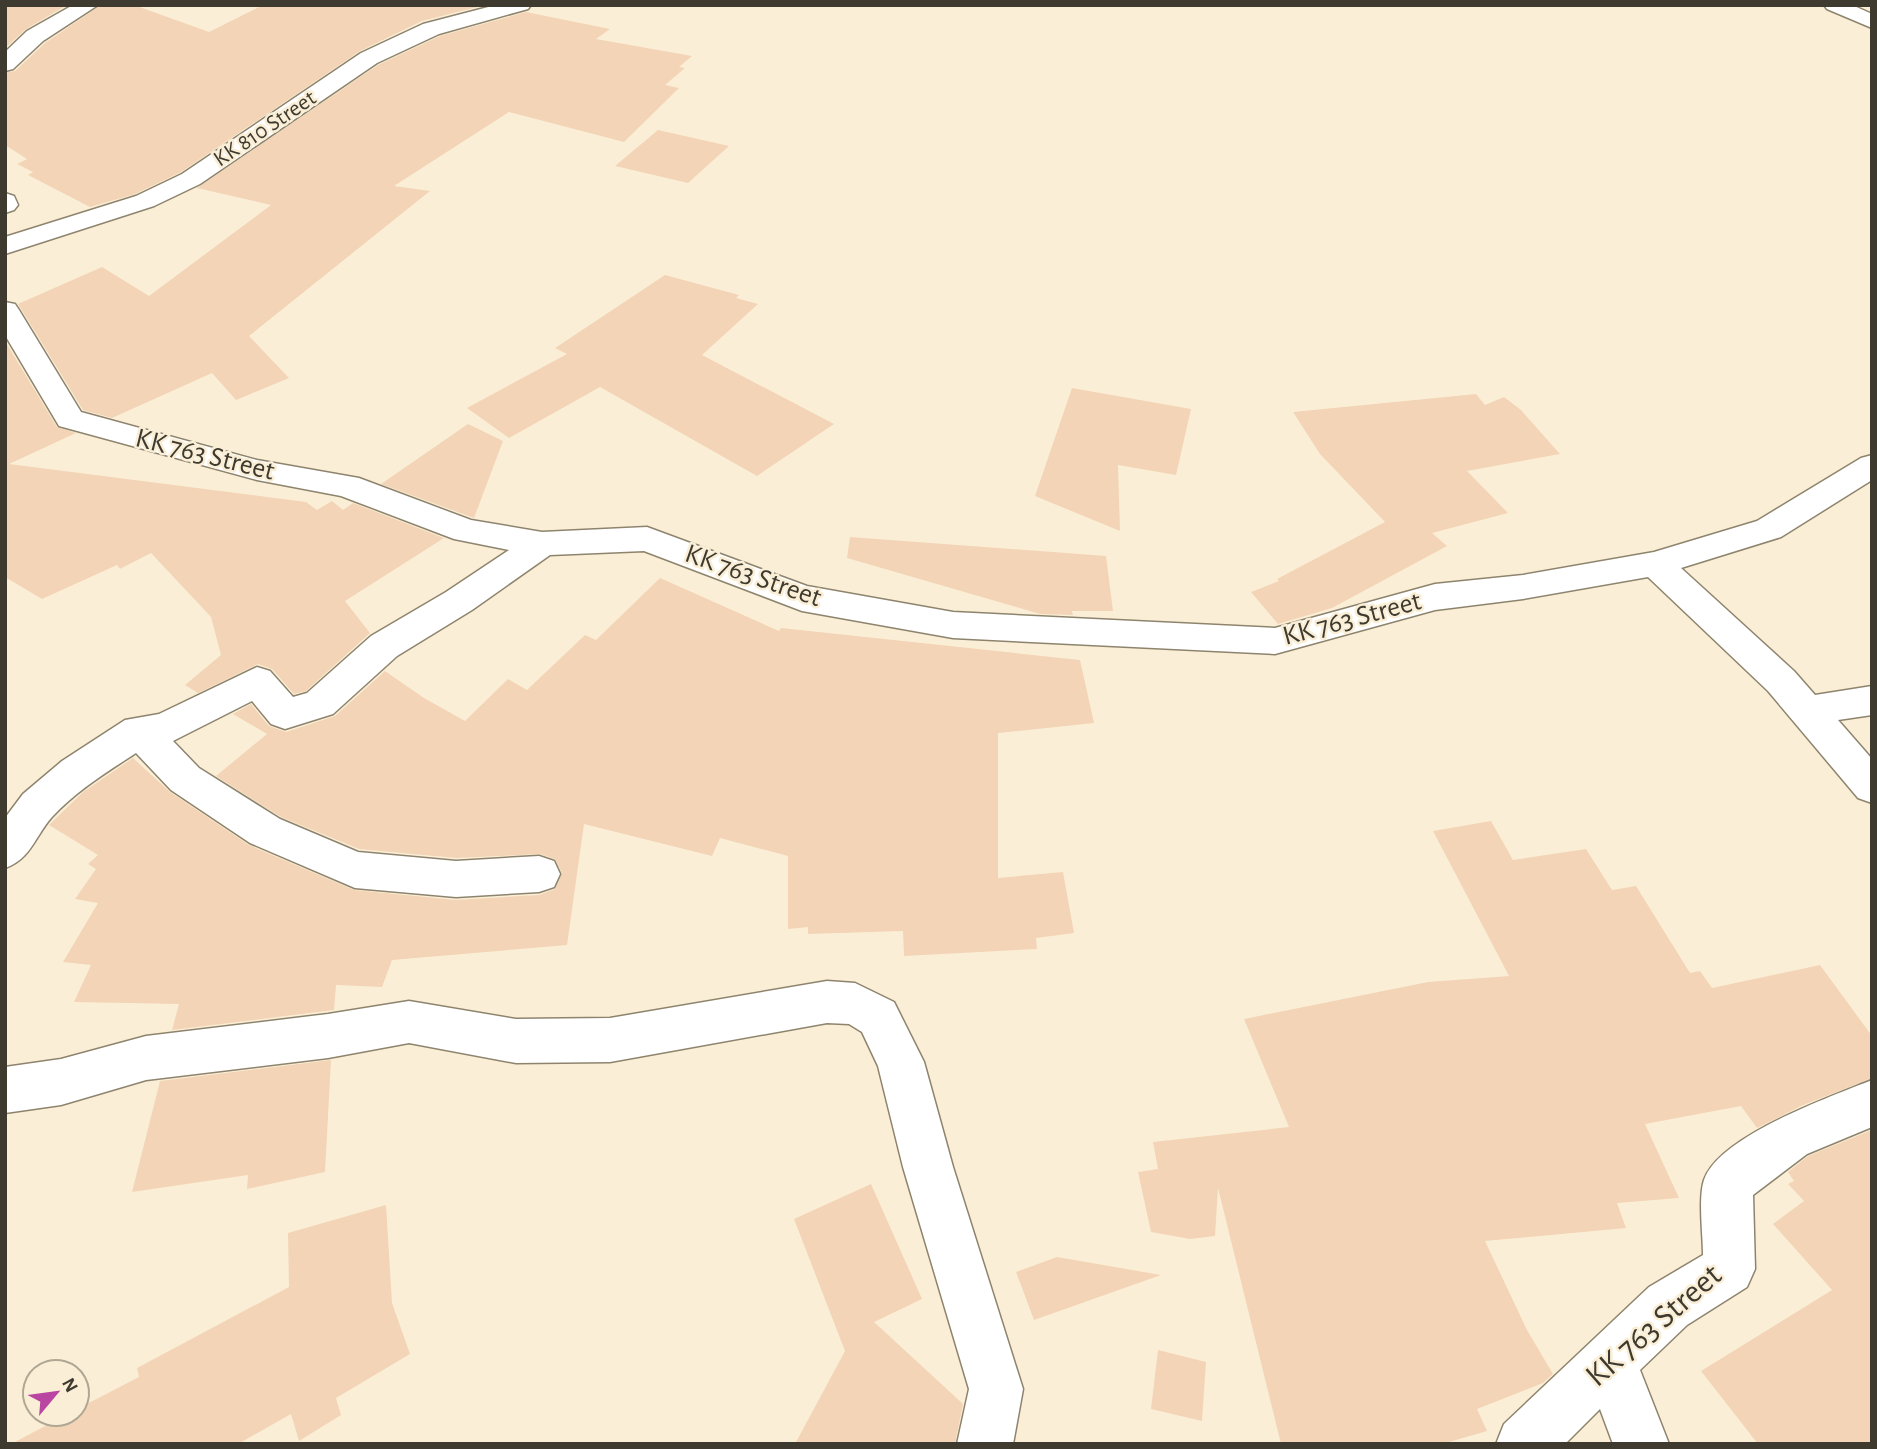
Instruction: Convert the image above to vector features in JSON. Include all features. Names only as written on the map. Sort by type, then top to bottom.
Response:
[{"type":"street","points":[[5,64],[35,36],[88,5]]},
{"type":"street","name":"KK 810 Street","points":[[5,246],[145,201],[191,179],[369,58],[430,29],[521,5]]},
{"type":"street","points":[[1834,5],[1872,22]]},
{"type":"street","name":"KK 763 Street","points":[[5,310],[70,419],[257,470],[347,486],[466,531],[542,544],[647,539],[802,598],[953,625],[1275,641],[1435,597],[1522,587],[1655,564],[1769,529],[1872,465]]},
{"type":"street","points":[[5,851],[37,806],[76,772],[139,731],[165,729],[257,681],[285,714],[320,704],[384,646],[459,601],[542,544]]},
{"type":"street","points":[[1655,564],[1781,681],[1872,787]]},
{"type":"street","points":[[1808,711],[1872,700]]},
{"type":"street","points":[[139,731],[185,779],[265,831],[355,870],[456,879],[539,874]]},
{"type":"street","points":[[5,1090],[61,1082],[146,1058],[328,1036],[409,1022],[516,1041],[610,1040],[827,1002],[855,1003],[878,1017],[901,1062],[932,1180],[996,1389],[985,1444]]},
{"type":"street","name":"KK 763 Street","points":[[1524,1444],[1668,1306],[1729,1269],[1728,1183],[1790,1137],[1872,1104]]},
{"type":"street","points":[[1609,1361],[1641,1444]]},
{"type":"building","points":[[5,5],[67,5],[26,29],[5,48]]},
{"type":"building","points":[[101,5],[134,5],[209,32],[263,5],[485,5],[422,21],[360,51],[181,172],[135,194],[90,207],[28,175],[33,172],[17,164],[27,159],[5,145],[5,73],[15,71],[45,43]]},
{"type":"building","points":[[526,12],[610,29],[596,39],[692,56],[679,67],[685,68],[665,85],[679,88],[624,142],[509,112],[394,186],[430,191],[249,336],[289,378],[236,400],[212,373],[112,418],[83,410],[18,304],[102,267],[149,296],[271,205],[197,188],[378,65],[440,36]]},
{"type":"building","points":[[658,130],[729,146],[688,183],[615,166]]},
{"type":"building","points":[[665,275],[739,295],[736,298],[758,304],[702,355],[834,424],[757,476],[600,387],[509,438],[467,408],[567,354],[555,348]]},
{"type":"building","points":[[5,341],[57,427],[76,433],[9,464],[306,502],[317,510],[332,501],[343,510],[353,503],[444,538],[345,601],[370,633],[306,691],[294,694],[272,669],[258,664],[198,693],[185,685],[221,655],[211,617],[151,553],[120,569],[117,565],[42,599],[5,577]]},
{"type":"building","points":[[1072,388],[1191,409],[1176,475],[1118,465],[1120,531],[1035,496]]},
{"type":"building","points":[[1476,394],[1485,405],[1504,397],[1521,410],[1560,454],[1467,471],[1508,513],[1432,533],[1447,546],[1332,608],[1278,624],[1251,592],[1279,581],[1277,579],[1385,522],[1320,454],[1293,412]]},
{"type":"building","points":[[468,424],[503,441],[474,518],[381,484]]},
{"type":"building","points":[[850,537],[1106,556],[1113,611],[1072,611],[1073,615],[1040,614],[847,558]]},
{"type":"building","points":[[660,578],[779,631],[781,628],[1080,660],[1094,723],[998,733],[998,878],[1063,872],[1074,933],[1036,938],[1037,949],[904,956],[903,931],[808,934],[808,927],[788,929],[788,856],[720,838],[712,856],[584,824],[567,945],[392,960],[382,987],[336,985],[334,1010],[172,1030],[179,1004],[74,1002],[91,965],[63,962],[98,903],[75,899],[96,869],[88,864],[98,855],[49,825],[83,792],[133,758],[170,792],[249,845],[354,890],[456,900],[539,895],[555,889],[562,873],[555,859],[540,854],[456,858],[359,849],[281,817],[216,776],[267,734],[233,714],[251,704],[269,726],[286,732],[335,716],[385,671],[424,698],[465,721],[508,679],[527,690],[585,635],[596,640]]},
{"type":"building","points":[[1491,821],[1513,860],[1586,849],[1612,890],[1636,886],[1690,973],[1700,971],[1712,988],[1820,965],[1872,1036],[1872,1078],[1803,1105],[1757,1128],[1741,1106],[1645,1124],[1679,1198],[1617,1203],[1626,1228],[1485,1241],[1527,1330],[1553,1374],[1543,1383],[1477,1409],[1487,1431],[1442,1444],[1281,1444],[1218,1188],[1215,1236],[1190,1239],[1151,1232],[1138,1172],[1158,1169],[1153,1142],[1289,1127],[1244,1019],[1428,982],[1509,976],[1433,831]]},
{"type":"building","points":[[331,1060],[325,1172],[247,1189],[248,1175],[132,1192],[160,1081]]},
{"type":"building","points":[[1872,1130],[1872,1444],[1758,1444],[1701,1371],[1832,1290],[1773,1224],[1804,1201],[1788,1184],[1794,1181],[1788,1172],[1808,1156]]},
{"type":"building","points":[[871,1184],[922,1299],[874,1322],[963,1404],[955,1444],[795,1444],[845,1351],[794,1219]]},
{"type":"building","points":[[386,1205],[392,1303],[410,1354],[336,1398],[341,1415],[299,1441],[291,1414],[238,1444],[11,1444],[41,1428],[91,1428],[91,1402],[139,1377],[137,1368],[289,1287],[288,1233]]},
{"type":"building","points":[[1057,1257],[1161,1275],[1034,1320],[1016,1272]]},
{"type":"building","points":[[1158,1350],[1206,1362],[1202,1421],[1151,1409]]}]
